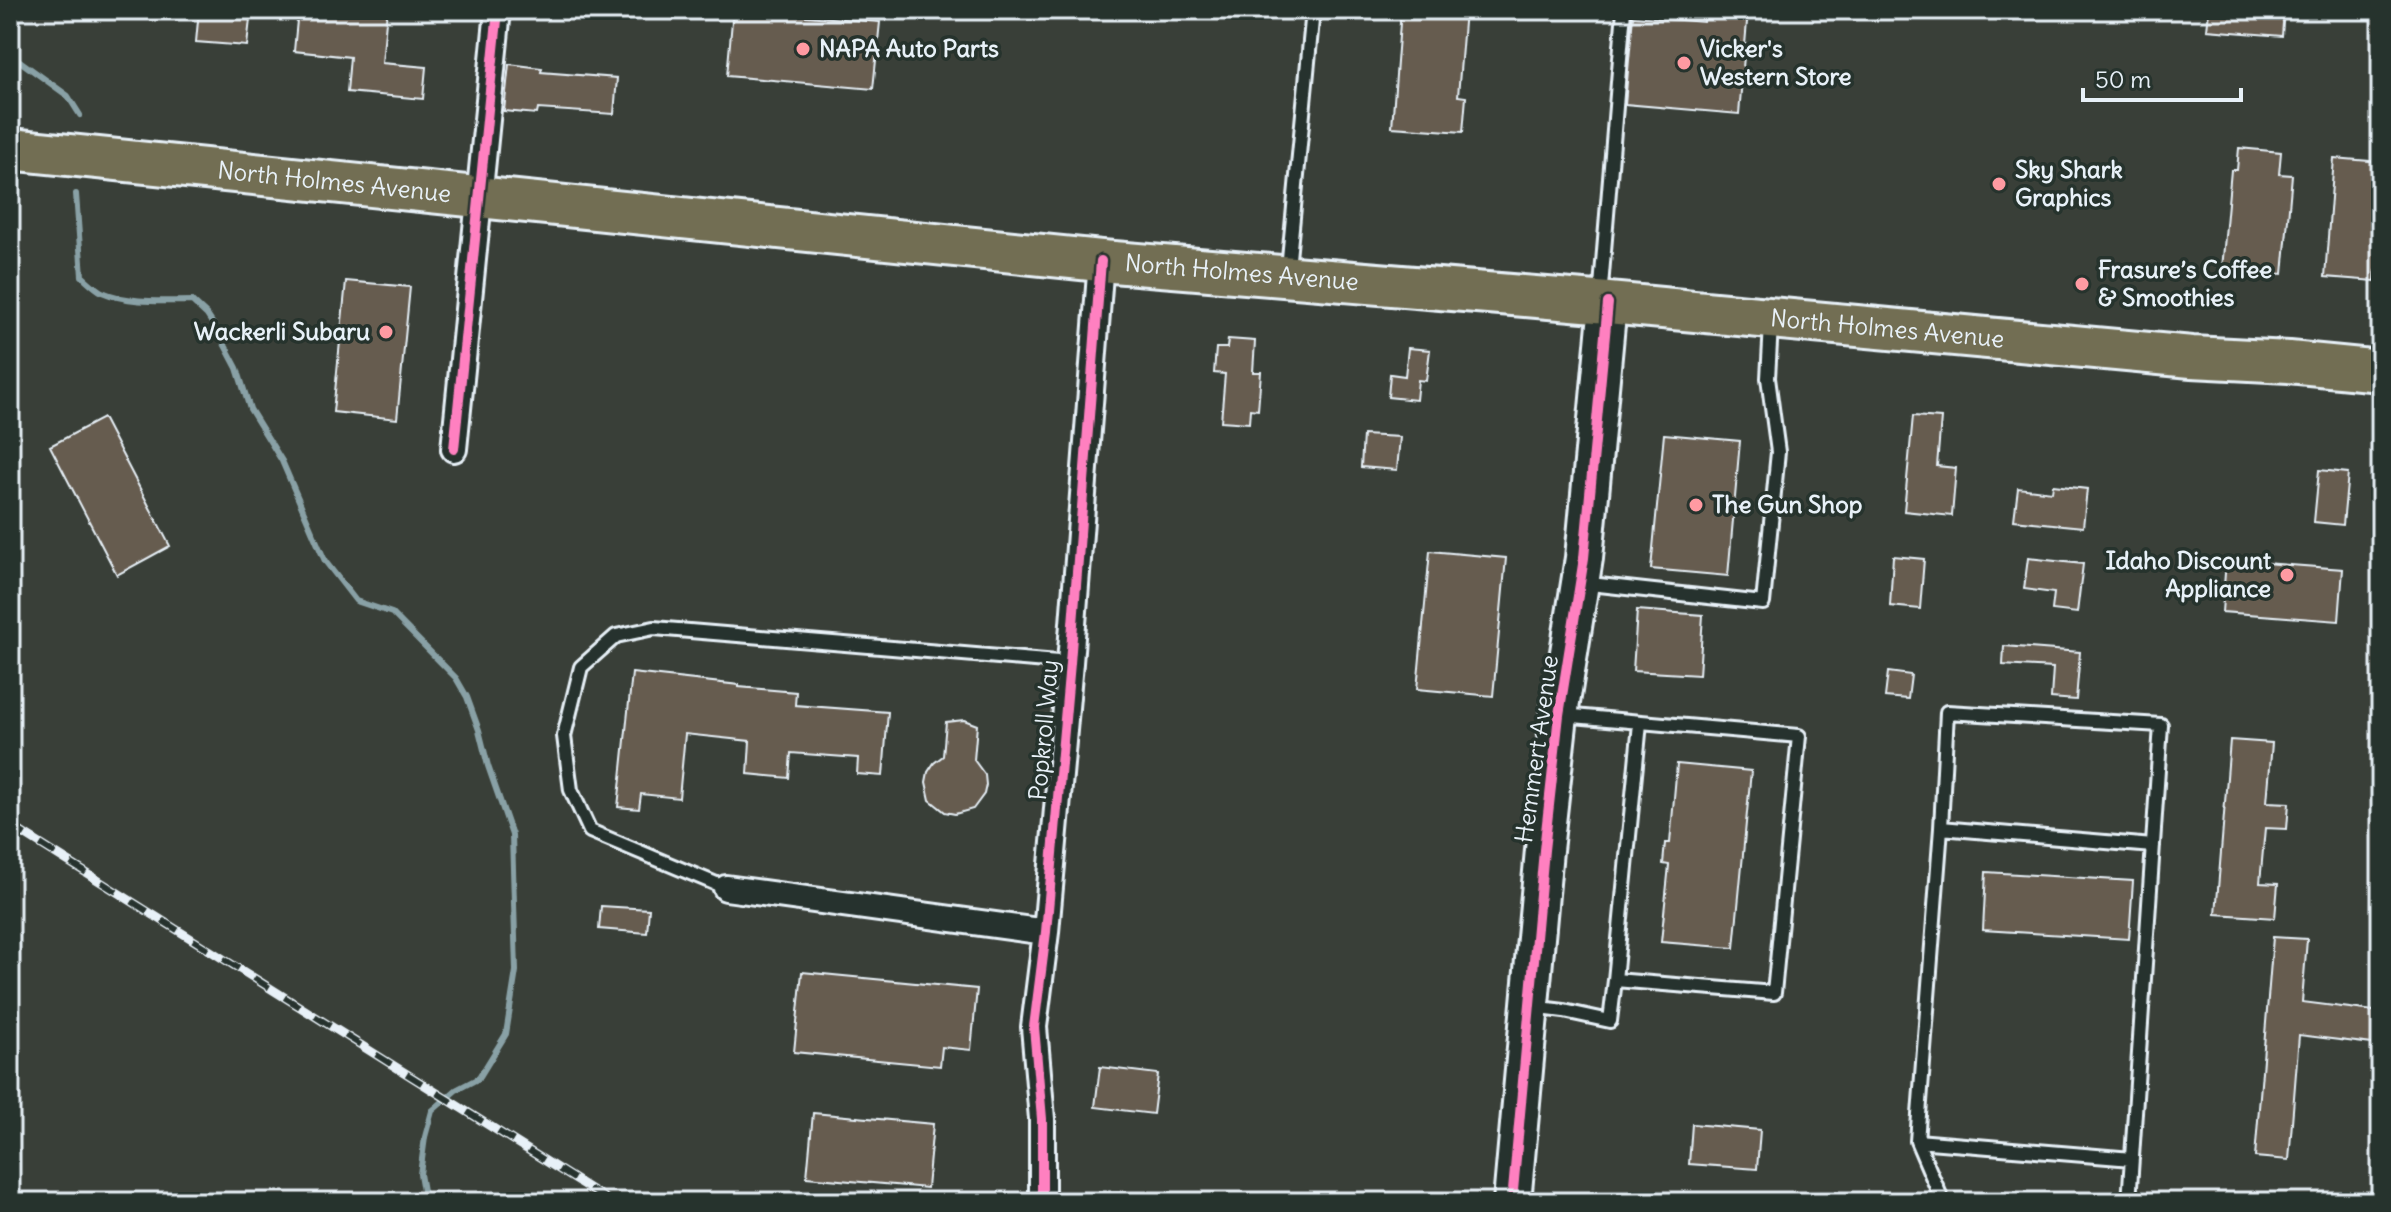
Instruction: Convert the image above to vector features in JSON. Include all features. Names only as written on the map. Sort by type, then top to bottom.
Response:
[{"type":"main road","name":"North Holmes Avenue","points":[[10,149],[1101,261],[2381,371]]},
{"type":"street","points":[[454,449],[498,10]]},
{"type":"street","name":"Popkroll Way","points":[[1042,1202],[1042,1119],[1034,1027],[1046,932],[1070,663],[1101,261]]},
{"type":"street","name":"Hemmert Avenue","points":[[1512,1202],[1544,850],[1559,715],[1580,583],[1604,302]]},
{"type":"street","points":[[726,888],[1046,932]]},
{"type":"lane","points":[[1288,277],[1313,10]]},
{"type":"lane","points":[[1604,302],[1624,10]]},
{"type":"lane","points":[[1580,583],[1763,603],[1778,452],[1768,378],[1771,318]]},
{"type":"lane","points":[[726,888],[590,831],[571,790],[564,736],[581,667],[616,636],[654,628],[1070,663]]},
{"type":"lane","points":[[1943,1202],[1917,1141],[1947,712],[2161,725],[2129,1202]]},
{"type":"lane","points":[[1559,715],[1799,736],[1774,993],[1615,980]]},
{"type":"lane","points":[[1531,1007],[1610,1021],[1640,723]]},
{"type":"lane","points":[[1941,828],[2153,846]]},
{"type":"lane","points":[[1917,1141],[2132,1159]]},
{"type":"building","points":[[199,10],[251,10],[247,46],[196,42]]},
{"type":"building","points":[[298,10],[387,10],[382,63],[426,67],[423,99],[347,92],[350,57],[294,51]]},
{"type":"building","name":"NAPA Auto Parts","points":[[733,10],[880,22],[873,89],[727,76]]},
{"type":"building","points":[[1401,10],[1465,10],[1458,96],[1466,97],[1463,132],[1392,127]]},
{"type":"building","name":"Vicker's Western Store","points":[[1705,10],[1748,10],[1739,114],[1625,104],[1633,16],[1704,22]]},
{"type":"building","points":[[2209,10],[2284,10],[2282,36],[2207,30]]},
{"type":"building","points":[[509,64],[542,68],[541,72],[617,78],[614,114],[538,109],[537,114],[504,111]]},
{"type":"building","points":[[2239,148],[2281,152],[2279,174],[2292,175],[2283,274],[2222,269],[2231,170],[2237,170]]},
{"type":"building","points":[[2334,158],[2381,162],[2375,281],[2325,277]]},
{"type":"building","points":[[346,281],[410,287],[397,419],[333,412]]},
{"type":"building","points":[[1228,339],[1255,341],[1253,372],[1261,372],[1258,410],[1250,409],[1249,423],[1221,421],[1225,374],[1214,373],[1216,348],[1227,348]]},
{"type":"building","points":[[1408,348],[1430,350],[1426,381],[1418,380],[1416,400],[1388,397],[1390,374],[1405,376]]},
{"type":"building","points":[[1913,416],[1941,418],[1937,466],[1956,468],[1952,516],[1904,511]]},
{"type":"building","points":[[103,418],[170,546],[117,575],[50,446]]},
{"type":"building","name":"The Gun Shop","points":[[1664,434],[1740,441],[1728,576],[1651,569]]},
{"type":"building","points":[[1363,435],[1400,437],[1397,470],[1361,467]]},
{"type":"building","points":[[2319,470],[2348,473],[2343,525],[2314,522]]},
{"type":"building","points":[[2053,485],[2087,489],[2083,527],[2014,520],[2018,488],[2052,492]]},
{"type":"building","points":[[1430,551],[1506,558],[1493,696],[1417,689]]},
{"type":"building","points":[[1893,556],[1924,559],[1920,609],[1890,606]]},
{"type":"building","points":[[2028,558],[2083,564],[2077,613],[2052,610],[2054,593],[2024,589]]},
{"type":"building","points":[[2226,560],[2343,569],[2339,621],[2222,612]]},
{"type":"building","points":[[1637,610],[1703,615],[1699,675],[1633,671]]},
{"type":"building","points":[[2004,646],[2080,652],[2076,700],[2051,698],[2053,668],[2003,665]]},
{"type":"building","points":[[1888,672],[1911,675],[1908,699],[1885,697]]},
{"type":"building","points":[[632,673],[796,692],[795,705],[888,712],[883,776],[857,774],[858,758],[791,753],[789,778],[748,774],[750,741],[685,734],[679,798],[641,794],[639,809],[618,807]]},
{"type":"building","points":[[964,720],[977,725],[974,760],[985,775],[986,785],[984,794],[973,809],[955,814],[945,812],[930,800],[926,782],[928,772],[943,756],[946,722]]},
{"type":"building","points":[[2230,740],[2272,743],[2267,802],[2289,803],[2287,829],[2265,828],[2260,883],[2278,884],[2275,918],[2216,914]]},
{"type":"building","points":[[1677,764],[1751,771],[1734,948],[1661,942],[1669,865],[1663,864],[1665,843],[1670,843]]},
{"type":"building","points":[[1986,872],[2133,881],[2129,939],[1983,930]]},
{"type":"building","points":[[601,906],[649,909],[647,933],[599,929]]},
{"type":"building","points":[[2273,937],[2307,939],[2302,1002],[2381,1012],[2381,1045],[2299,1035],[2289,1160],[2255,1157]]},
{"type":"building","points":[[802,972],[977,989],[971,1050],[942,1047],[940,1066],[794,1052]]},
{"type":"building","points":[[1100,1067],[1158,1074],[1153,1114],[1095,1107]]},
{"type":"building","points":[[813,1113],[933,1124],[927,1188],[807,1177]]},
{"type":"building","points":[[1692,1124],[1760,1130],[1757,1169],[1689,1164]]},
{"type":"waterway","points":[[10,54],[68,96],[80,115]]},
{"type":"waterway","points":[[76,194],[82,276],[99,290],[113,296],[147,301],[192,301],[207,315],[237,368],[250,409],[282,461],[325,561],[356,601],[392,613],[456,678],[479,730],[512,835],[516,971],[506,1034],[479,1078],[456,1090],[432,1111],[420,1174],[425,1202]]},
{"type":"railway","points":[[10,825],[611,1202]]},
{"type":"cycle path","points":[[454,449],[498,10]]},
{"type":"cycle path","points":[[1042,1202],[1042,1119],[1034,1027],[1046,932],[1070,663],[1101,261]]},
{"type":"cycle path","points":[[1512,1202],[1544,850],[1559,715],[1584,558],[1608,303]]},
{"type":"place","name":"NAPA Auto Parts","points":[[803,49]]},
{"type":"place","name":"Vicker's Western Store","points":[[1684,63]]},
{"type":"place","name":"Sky Shark Graphics","points":[[1999,184]]},
{"type":"place","name":"Frasure’s Coffee & Smoothies","points":[[2082,284]]},
{"type":"place","name":"Wackerli Subaru","points":[[386,332]]},
{"type":"place","name":"The Gun Shop","points":[[1696,505]]},
{"type":"place","name":"Idaho Discount Appliance","points":[[2287,575]]}]
